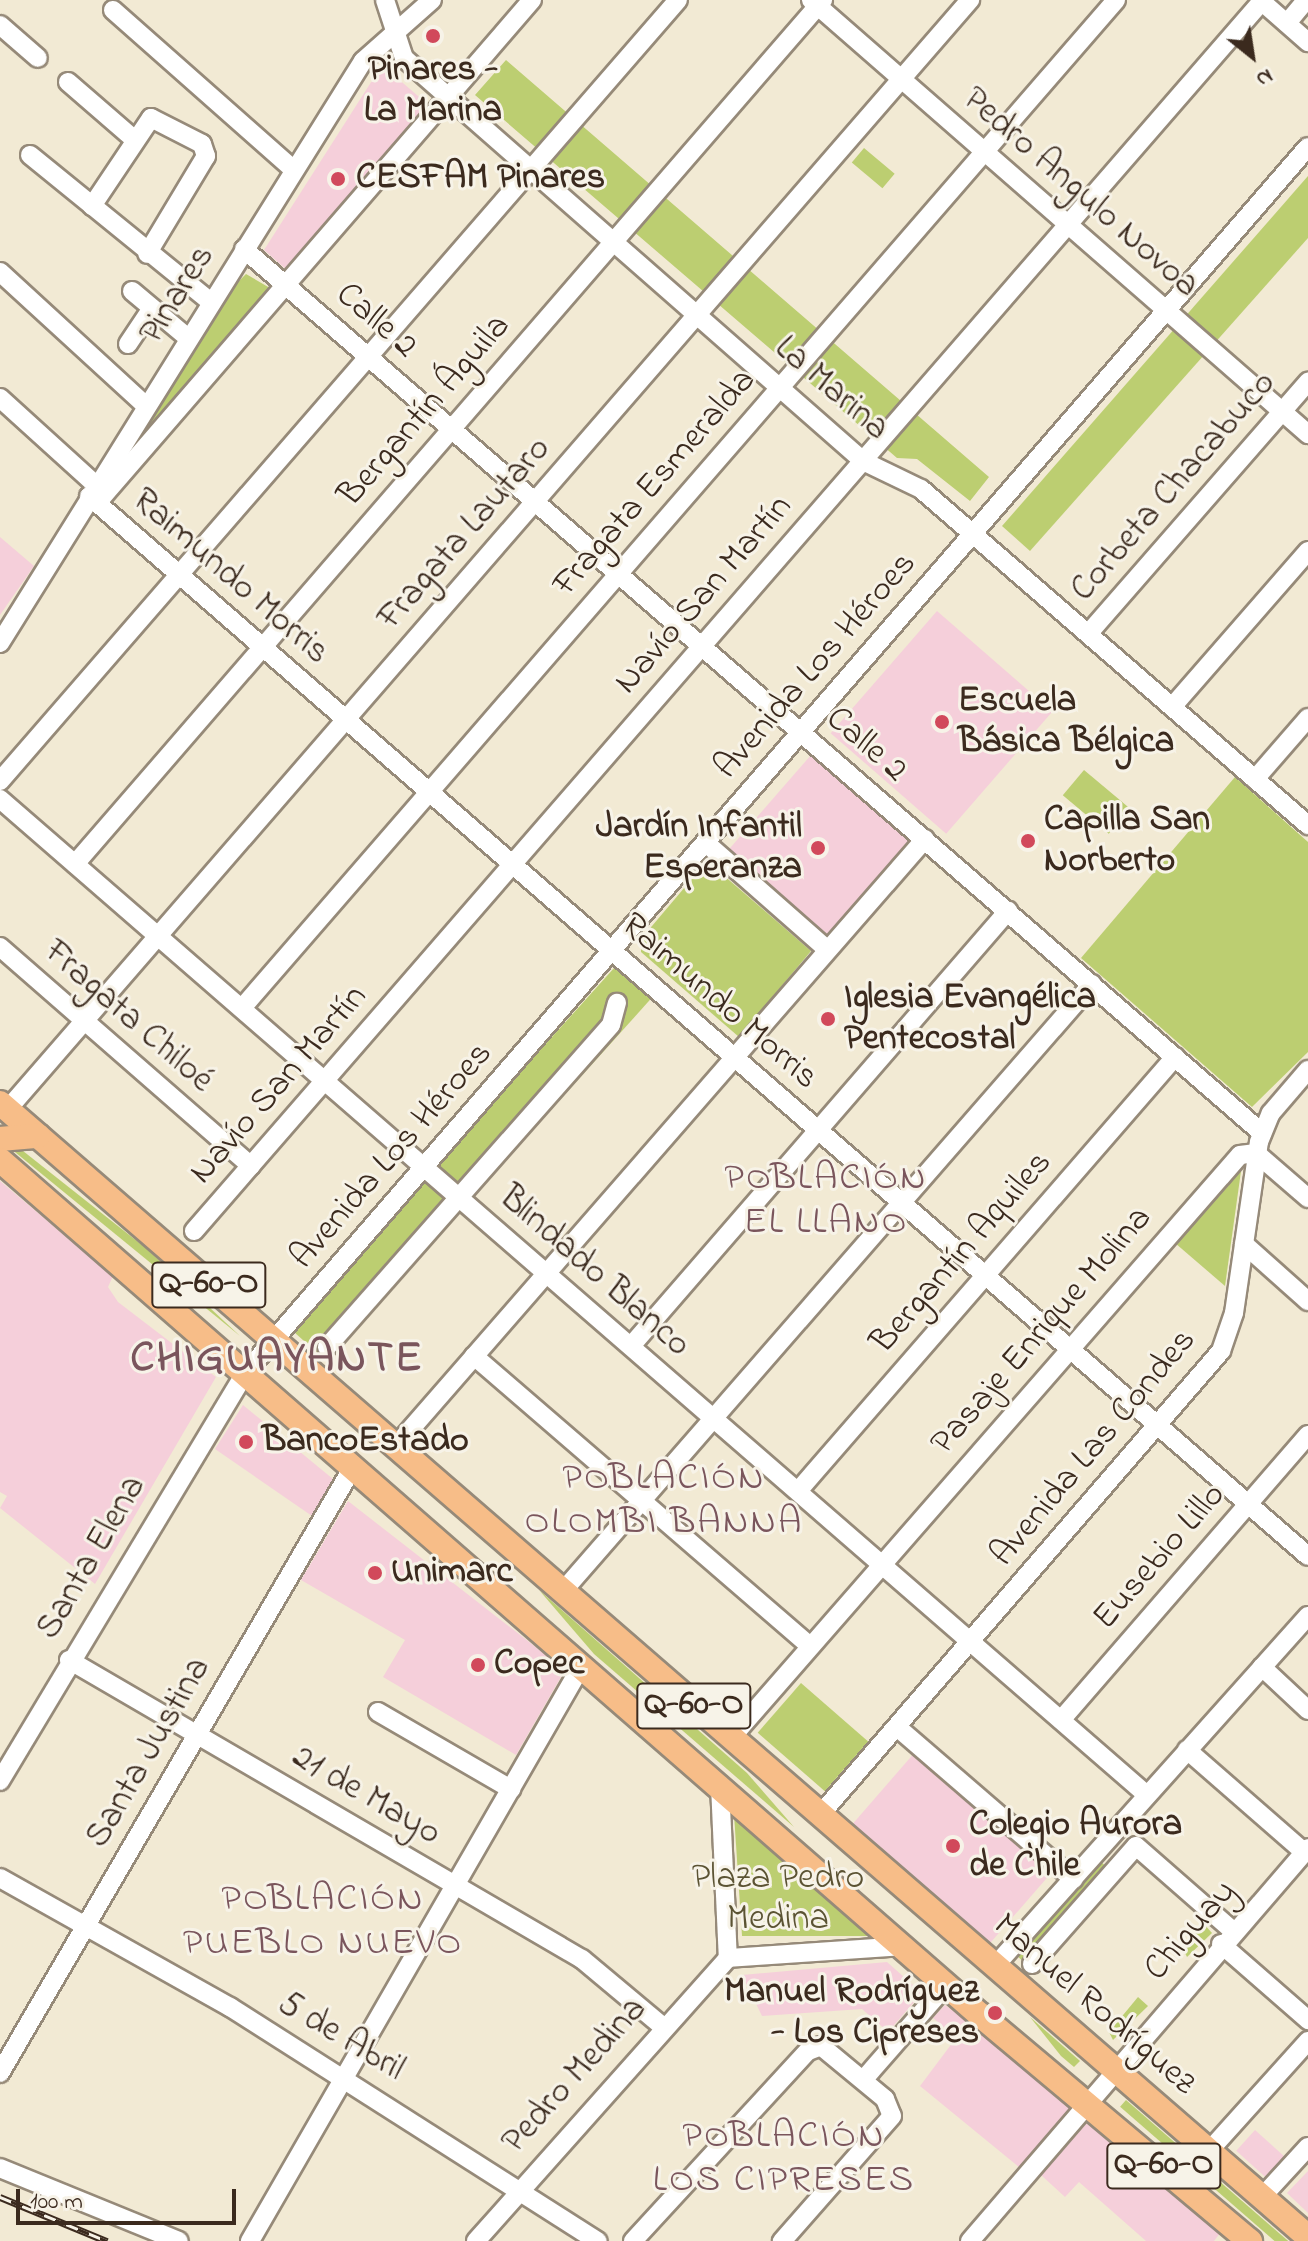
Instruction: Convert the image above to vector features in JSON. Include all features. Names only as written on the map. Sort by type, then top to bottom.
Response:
[{"type":"main road","name":"Manuel Rodríguez","points":[[4,1107],[1308,2237]]},
{"type":"main road","points":[[0,1139],[38,1136]]},
{"type":"main road","name":"Manuel Rodríguez","points":[[0,1160],[946,1985],[1089,2101],[1239,2238]]},
{"type":"street","name":"La Marina","points":[[385,0],[404,58],[863,461],[915,484],[1308,825]]},
{"type":"street","name":"Pinares","points":[[0,643],[363,61],[395,36],[432,0]]},
{"type":"street","points":[[94,495],[286,285],[532,0]]},
{"type":"street","points":[[0,781],[678,0]]},
{"type":"street","name":"Fragata Lautaro","points":[[4,1107],[85,1021],[970,0]]},
{"type":"street","name":"Fragata Esmeralda","points":[[242,1008],[1116,0]]},
{"type":"street","points":[[1287,23],[1306,0]]},
{"type":"street","points":[[1261,1],[1308,42]]},
{"type":"street","name":"Navío San Martín","points":[[194,1231],[1261,1]]},
{"type":"street","name":"Pedro Angulo Novoa","points":[[817,2],[1308,434]]},
{"type":"street","name":"Bergantín Águila","points":[[75,864],[614,242],[817,2]]},
{"type":"street","points":[[113,10],[294,170]]},
{"type":"street","points":[[0,25],[38,58]]},
{"type":"street","points":[[68,82],[135,140]]},
{"type":"street","points":[[92,206],[135,140],[156,117],[206,149],[147,254]]},
{"type":"street","name":"Avenida Los Héroes","points":[[246,1372],[1308,147]]},
{"type":"street","points":[[30,155],[147,254],[211,302]]},
{"type":"street","name":"Calle 2","points":[[244,249],[1262,1133]]},
{"type":"street","points":[[0,272],[146,406]]},
{"type":"street","points":[[132,291],[188,338]]},
{"type":"street","points":[[128,344],[152,308]]},
{"type":"street","name":"Corbeta Chacabuco","points":[[1088,634],[1308,382]]},
{"type":"street","name":"Raimundo Morris","points":[[0,398],[94,495],[179,575],[1157,1426],[1306,1550]]},
{"type":"street","points":[[1172,707],[1308,551]]},
{"type":"street","points":[[1255,779],[1308,718]]},
{"type":"street","name":"Blindado Blanco","points":[[0,799],[1147,1795]]},
{"type":"street","points":[[396,1446],[925,839]]},
{"type":"street","points":[[706,843],[828,950]]},
{"type":"street","points":[[631,1346],[1008,911]]},
{"type":"street","name":"Fragata Chiloé","points":[[0,947],[251,1166]]},
{"type":"street","points":[[563,1591],[1092,984]]},
{"type":"street","points":[[327,1347],[462,1200],[611,1025],[617,1003]]},
{"type":"street","name":"Bergantín Aquiles","points":[[798,1491],[1175,1057]]},
{"type":"street","name":"Avenida Las Condes","points":[[819,1816],[1157,1426],[1230,1334],[1256,1153],[1262,1133],[1302,1090],[1308,1070]]},
{"type":"street","points":[[1256,1153],[1308,1198]]},
{"type":"street","name":"Pasaje Enrique Molina","points":[[731,1738],[1236,1160],[1256,1153]]},
{"type":"street","points":[[1244,1244],[1308,1301]]},
{"type":"street","points":[[474,1356],[810,1646]]},
{"type":"street","name":"Santa Elena","points":[[0,1781],[69,1660],[246,1372]]},
{"type":"street","name":"Eusebio Lillo","points":[[1061,1720],[1308,1435]]},
{"type":"street","name":"Santa Justina","points":[[0,2073],[353,1467]]},
{"type":"street","points":[[994,1967],[1308,1616]]},
{"type":"street","name":"21 de Mayo","points":[[69,1660],[603,1973],[662,2026]]},
{"type":"street","points":[[250,2241],[582,1665]]},
{"type":"street","points":[[1262,1667],[1308,1710]]},
{"type":"street","points":[[378,1712],[511,1789]]},
{"type":"street","points":[[897,1727],[1073,1879]]},
{"type":"street","points":[[1187,1750],[1304,1858]]},
{"type":"street","points":[[720,1785],[728,1958],[903,1946]]},
{"type":"street","points":[[1032,1964],[1136,1846],[1308,2020]]},
{"type":"street","name":"Chiguay","points":[[970,2241],[1227,1937],[1304,1858]]},
{"type":"street","name":"5 de Abril","points":[[0,1878],[86,1924],[345,2077],[520,2185],[598,2241]]},
{"type":"street","name":"Pedro Medina","points":[[476,2241],[520,2185],[662,2026],[728,1958]]},
{"type":"street","points":[[864,2079],[946,1985]]},
{"type":"street","points":[[1209,2151],[1308,2041]]},
{"type":"street","points":[[633,2241],[808,2051],[827,2048],[889,2103],[891,2121],[782,2241]]},
{"type":"street","points":[[1262,2197],[1308,2147]]},
{"type":"street","points":[[0,2168],[179,2241]]},
{"type":"shaded area","name":"CESFAM Pinares","points":[[382,65],[432,108],[288,271],[264,250]]},
{"type":"shaded area","points":[[0,537],[34,566],[0,615]]},
{"type":"shaded area","name":"Escuela Básica Bélgica","points":[[937,611],[1052,711],[946,834],[831,733]]},
{"type":"shaded area","name":"Jardín Infantil Esperanza","points":[[811,755],[911,842],[825,941],[725,854]]},
{"type":"shaded area","points":[[0,1181],[113,1276],[108,1287],[118,1302],[216,1377],[95,1584],[0,1508],[7,1496],[0,1492]]},
{"type":"shaded area","points":[[243,1405],[333,1479],[312,1516],[215,1449]]},
{"type":"shaded area","points":[[348,1501],[565,1670],[516,1755],[383,1677],[405,1640],[301,1580]]},
{"type":"shaded area","name":"Colegio Aurora de Chile","points":[[916,1751],[1053,1870],[990,1943],[853,1823]]},
{"type":"shaded area","points":[[887,1962],[922,1993],[888,2032],[862,2009],[762,2016],[742,1975]]},
{"type":"shaded area","points":[[945,2005],[1071,2097],[1071,2109],[1020,2168],[920,2086],[956,2038],[933,2018]]},
{"type":"shaded area","points":[[1086,2124],[1102,2127],[1221,2232],[1214,2241],[1146,2241],[1079,2182],[1065,2197],[1041,2175]]},
{"type":"shaded area","points":[[1255,2130],[1286,2158],[1267,2179],[1236,2151]]},
{"type":"shaded area","points":[[1308,2171],[1308,2213],[1287,2193]]},
{"type":"green space","points":[[506,60],[989,477],[970,501],[917,459],[897,458],[475,95]]},
{"type":"green space","points":[[864,148],[895,174],[882,188],[852,163]]},
{"type":"green space","points":[[1308,176],[1308,238],[1030,551],[1002,526]]},
{"type":"green space","points":[[246,274],[275,291],[120,470],[238,282]]},
{"type":"green space","points":[[1084,770],[1130,809],[1109,834],[1063,795]]},
{"type":"green space","points":[[1235,777],[1308,842],[1308,1052],[1252,1107],[1081,958]]},
{"type":"green space","points":[[707,861],[811,951],[739,1037],[641,952],[641,939]]},
{"type":"green space","points":[[615,967],[651,999],[325,1360],[290,1328]]},
{"type":"green space","points":[[18,1147],[147,1249],[240,1336],[10,1148]]},
{"type":"green space","points":[[1242,1164],[1225,1286],[1175,1243]]},
{"type":"green space","points":[[539,1590],[747,1773],[794,1827],[594,1654]]},
{"type":"green space","points":[[801,1683],[868,1741],[825,1791],[758,1733]]},
{"type":"green space","name":"Plaza Pedro Medina","points":[[734,1814],[877,1936],[742,1936]]},
{"type":"green space","points":[[1100,1861],[1110,1870],[1025,1963],[1016,1955]]},
{"type":"green space","points":[[1203,1923],[1212,1933],[1187,1957],[1182,1947]]},
{"type":"green space","points":[[1138,1997],[1148,2006],[1113,2040],[1109,2032]]},
{"type":"green space","points":[[1030,2017],[1080,2061],[1074,2067],[1061,2056]]},
{"type":"green space","points":[[1126,2100],[1288,2241],[1274,2241],[1120,2107]]},
{"type":"railway","points":[[0,2197],[107,2241]]},
{"type":"place","name":"Pinares - La Marina","points":[[433,36]]},
{"type":"place","name":"CESFAM Pinares","points":[[338,179]]},
{"type":"place","name":"Escuela Básica Bélgica","points":[[942,722]]},
{"type":"place","name":"Capilla San Norberto","points":[[1028,841]]},
{"type":"place","name":"Jardín Infantil Esperanza","points":[[818,848]]},
{"type":"place","name":"Iglesia Evangélica Pentecostal","points":[[828,1019]]},
{"type":"place","name":"BancoEstado","points":[[246,1442]]},
{"type":"place","name":"Unimarc","points":[[375,1573]]},
{"type":"place","name":"Copec","points":[[478,1665]]},
{"type":"place","name":"Colegio Aurora de Chile","points":[[953,1846]]},
{"type":"place","name":"Manuel Rodríguez - Los Cipreses","points":[[995,2013]]},
{"type":"district","name":"POBLACIÓN EL LLANO","points":[[826,1202]]},
{"type":"district","name":"CHIGUAYANTE","points":[[277,1359]]},
{"type":"district","name":"POBLACIÓN OLOMBI BANNA","points":[[664,1502]]},
{"type":"district","name":"POBLACIÓN PUEBLO NUEVO","points":[[323,1923]]},
{"type":"district","name":"POBLACIÓN LOS CIPRESES","points":[[784,2160]]}]
